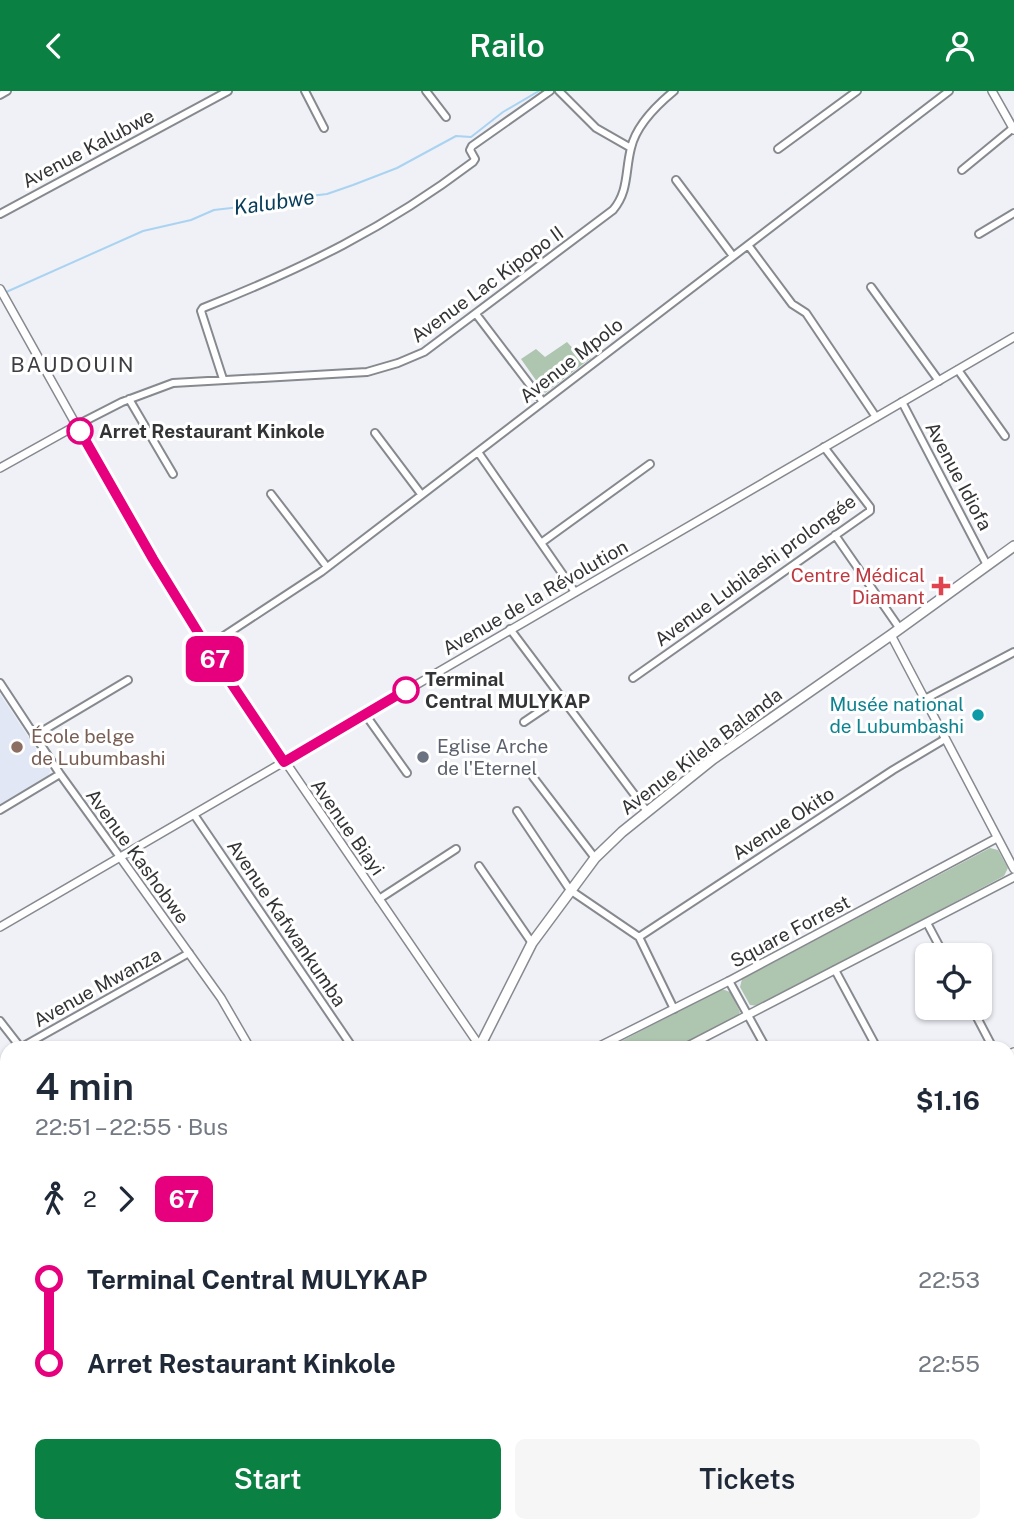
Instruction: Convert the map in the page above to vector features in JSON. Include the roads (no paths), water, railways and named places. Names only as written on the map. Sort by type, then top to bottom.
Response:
[{"type":"main road","name":"Avenue Kilela Balanda","points":[[483,1041],[532,943],[596,858],[646,810],[713,759],[1014,546]]},
{"type":"street","points":[[0,95],[7,91]]},
{"type":"street","name":"Avenue Kalubwe","points":[[0,214],[228,91]]},
{"type":"street","points":[[305,91],[324,128]]},
{"type":"street","points":[[426,91],[446,117]]},
{"type":"street","points":[[223,379],[201,311],[203,307],[286,275],[408,209],[473,162],[474,157],[470,150],[472,146],[550,91]]},
{"type":"street","points":[[559,91],[596,128],[631,148]]},
{"type":"street","name":"Avenue Lac Kipopo II","points":[[77,425],[129,399],[173,383],[353,373],[378,369],[424,352],[613,210],[626,187],[631,148],[647,119],[674,91]]},
{"type":"street","points":[[778,149],[858,91]]},
{"type":"street","name":"Avenue Mpolo","points":[[207,647],[265,611],[327,567],[949,91]]},
{"type":"street","points":[[962,170],[1013,129],[992,91]]},
{"type":"street","points":[[676,180],[733,256]]},
{"type":"street","points":[[979,234],[1014,213]]},
{"type":"street","points":[[748,245],[792,304],[806,313],[876,418]]},
{"type":"street","points":[[871,287],[939,381]]},
{"type":"street","name":"Avenue Biayi","points":[[1,291],[139,537],[207,647],[476,1041]]},
{"type":"street","points":[[477,314],[543,402]]},
{"type":"street","name":"Avenue de la Révolution","points":[[0,927],[1014,337]]},
{"type":"street","points":[[958,370],[1005,436]]},
{"type":"street","points":[[129,399],[173,474]]},
{"type":"street","name":"Avenue Idiofa","points":[[902,402],[987,565]]},
{"type":"street","points":[[0,468],[77,425]]},
{"type":"street","points":[[375,433],[421,494]]},
{"type":"street","name":"Avenue Lubilashi prolongée","points":[[633,678],[871,508],[824,447]]},
{"type":"street","points":[[478,452],[575,591]]},
{"type":"street","points":[[541,543],[650,464]]},
{"type":"street","points":[[271,494],[327,567]]},
{"type":"street","points":[[835,535],[900,629]]},
{"type":"street","points":[[510,629],[646,810]]},
{"type":"street","points":[[891,635],[1014,869]]},
{"type":"street","points":[[925,699],[1014,652]]},
{"type":"street","points":[[34,736],[128,680]]},
{"type":"street","name":"Avenue Kashobwe","points":[[0,683],[60,774],[221,998],[246,1041]]},
{"type":"street","points":[[524,722],[561,697]]},
{"type":"street","points":[[365,714],[407,773]]},
{"type":"street","name":"Avenue Okito","points":[[639,937],[893,770],[945,739]]},
{"type":"street","points":[[0,810],[60,774]]},
{"type":"street","points":[[533,778],[596,858]]},
{"type":"street","points":[[517,811],[570,890],[639,937],[674,1009]]},
{"type":"street","name":"Avenue Kafwankumba","points":[[195,815],[348,1041]]},
{"type":"street","name":"Square Forrest","points":[[610,1041],[998,838]]},
{"type":"street","points":[[379,899],[456,849]]},
{"type":"street","points":[[479,866],[532,943]]},
{"type":"street","points":[[698,1041],[1014,877]]},
{"type":"street","points":[[927,923],[938,943]]},
{"type":"street","name":"Avenue Mwanza","points":[[33,1041],[189,953]]},
{"type":"street","points":[[835,969],[873,1041]]},
{"type":"street","points":[[729,981],[761,1041]]},
{"type":"street","points":[[978,1020],[989,1041]]},
{"type":"street","points":[[0,1021],[16,1041]]},
{"type":"waterway","name":"Kalubwe","points":[[4,293],[143,231],[191,220],[214,210],[248,208],[269,201],[327,194],[353,185],[397,168],[456,136],[471,137],[503,112],[539,91]]},
{"type":"place","name":"Arret Restaurant Kinkole","points":[[80,431]]},
{"type":"place","name":"Centre Médical Diamant","points":[[941,586]]},
{"type":"place","name":"Terminal Central MULYKAP","points":[[406,690]]},
{"type":"place","name":"Musée national de Lubumbashi","points":[[978,715]]},
{"type":"place","name":"École belge de Lubumbashi","points":[[17,747]]},
{"type":"place","name":"Eglise Arche de l'Eternel","points":[[423,757]]},
{"type":"district","name":"BAUDOUIN","points":[[73,364]]}]
